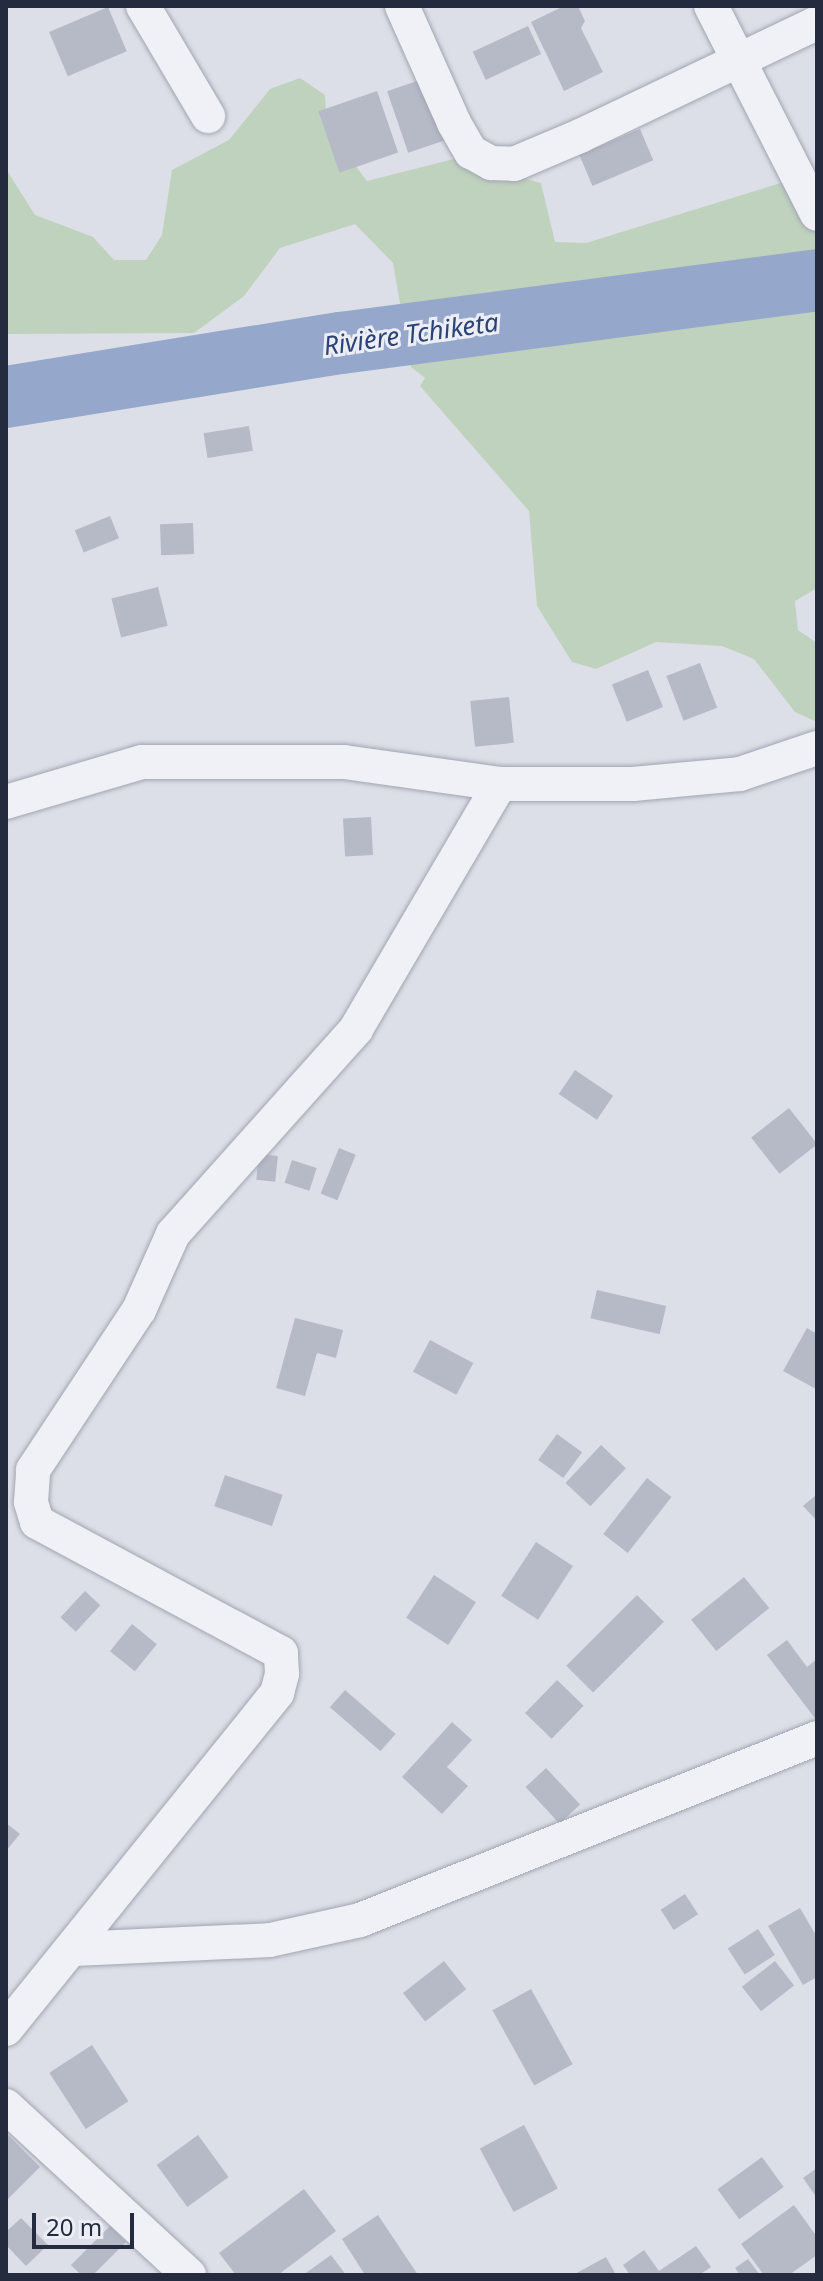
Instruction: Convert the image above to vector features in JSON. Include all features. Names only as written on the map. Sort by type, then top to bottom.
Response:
[{"type":"street","points":[[143,6],[208,116]]},
{"type":"street","points":[[402,6],[471,152],[491,163],[514,164],[739,63],[817,23]]},
{"type":"street","points":[[711,6],[817,214]]},
{"type":"street","points":[[6,802],[156,761],[344,762],[500,784],[633,784],[740,774],[817,748]]},
{"type":"street","points":[[6,2029],[74,1949],[277,1693],[281,1653],[37,1522],[31,1502],[33,1470],[139,1310],[173,1234],[356,1029],[500,784]]},
{"type":"street","points":[[74,1949],[270,1940],[360,1920],[817,1738]]},
{"type":"street","points":[[6,2106],[189,2275]]},
{"type":"green space","points":[[300,78],[325,95],[327,129],[367,181],[454,159],[541,183],[555,242],[586,243],[784,182],[817,191],[817,588],[795,601],[798,630],[817,643],[817,722],[795,712],[754,659],[722,646],[656,642],[596,669],[572,662],[537,606],[529,511],[420,386],[425,378],[411,367],[393,263],[355,224],[280,248],[244,296],[194,333],[6,334],[6,169],[35,215],[93,237],[114,260],[146,260],[162,235],[172,170],[229,140],[270,89]]},
{"type":"building","points":[[564,6],[578,6],[585,21],[581,28],[603,72],[564,91],[531,22]]},
{"type":"building","points":[[108,7],[127,51],[68,76],[49,32]]},
{"type":"building","points":[[528,26],[541,54],[486,80],[473,52]]},
{"type":"building","points":[[423,79],[444,140],[408,153],[387,91]]},
{"type":"building","points":[[377,91],[398,152],[340,173],[318,111]]},
{"type":"building","points":[[640,129],[653,160],[593,186],[579,155]]},
{"type":"building","points":[[249,426],[253,451],[207,458],[204,433]]},
{"type":"building","points":[[110,516],[119,538],[84,552],[75,530]]},
{"type":"building","points":[[193,523],[194,554],[161,555],[160,524]]},
{"type":"building","points":[[158,587],[168,626],[121,637],[111,599]]},
{"type":"building","points":[[700,663],[717,708],[684,721],[666,676]]},
{"type":"building","points":[[648,670],[663,707],[627,722],[612,685]]},
{"type":"building","points":[[509,697],[514,743],[475,747],[470,701]]},
{"type":"building","points":[[371,817],[373,855],[345,856],[343,818]]},
{"type":"building","points":[[575,1070],[613,1096],[597,1120],[559,1094]]},
{"type":"building","points":[[789,1108],[817,1144],[779,1174],[751,1138]]},
{"type":"building","points":[[339,1148],[356,1155],[337,1200],[321,1193]]},
{"type":"building","points":[[259,1154],[278,1156],[275,1182],[256,1180]]},
{"type":"building","points":[[292,1160],[317,1168],[309,1191],[285,1183]]},
{"type":"building","points":[[597,1290],[666,1306],[660,1334],[590,1318]]},
{"type":"building","points":[[295,1318],[343,1330],[336,1358],[317,1353],[305,1396],[276,1388]]},
{"type":"building","points":[[807,1328],[817,1334],[816,1389],[783,1371]]},
{"type":"building","points":[[430,1340],[473,1363],[456,1395],[413,1372]]},
{"type":"building","points":[[557,1434],[582,1452],[563,1478],[538,1460]]},
{"type":"building","points":[[601,1445],[626,1468],[590,1506],[566,1483]]},
{"type":"building","points":[[225,1475],[283,1495],[272,1526],[214,1506]]},
{"type":"building","points":[[647,1478],[671,1497],[628,1553],[603,1534]]},
{"type":"building","points":[[817,1494],[817,1521],[803,1506]]},
{"type":"building","points":[[536,1542],[573,1566],[538,1620],[501,1596]]},
{"type":"building","points":[[434,1575],[476,1602],[448,1645],[406,1618]]},
{"type":"building","points":[[744,1577],[769,1608],[716,1651],[691,1620]]},
{"type":"building","points":[[85,1591],[100,1605],[76,1632],[60,1617]]},
{"type":"building","points":[[637,1595],[664,1622],[593,1693],[566,1666]]},
{"type":"building","points":[[132,1624],[157,1644],[135,1671],[110,1651]]},
{"type":"building","points":[[787,1640],[807,1667],[817,1659],[817,1721],[767,1655]]},
{"type":"building","points":[[557,1680],[584,1706],[552,1739],[525,1713]]},
{"type":"building","points":[[345,1690],[396,1734],[380,1751],[330,1707]]},
{"type":"building","points":[[452,1722],[472,1740],[447,1767],[468,1786],[442,1814],[402,1777]]},
{"type":"building","points":[[546,1768],[580,1805],[560,1824],[526,1787]]},
{"type":"building","points":[[6,1823],[20,1834],[6,1851]]},
{"type":"building","points":[[685,1894],[698,1914],[674,1930],[661,1910]]},
{"type":"building","points":[[800,1908],[817,1937],[817,1977],[803,1985],[768,1926]]},
{"type":"building","points":[[758,1929],[775,1955],[745,1975],[728,1949]]},
{"type":"building","points":[[444,1961],[466,1989],[425,2021],[403,1993]]},
{"type":"building","points":[[775,1961],[794,1985],[761,2011],[742,1987]]},
{"type":"building","points":[[531,1989],[573,2064],[534,2086],[493,2010]]},
{"type":"building","points":[[92,2045],[128,2101],[86,2129],[49,2073]]},
{"type":"building","points":[[524,2125],[558,2189],[514,2212],[480,2148]]},
{"type":"building","points":[[6,2133],[40,2167],[6,2201]]},
{"type":"building","points":[[198,2135],[229,2177],[187,2207],[157,2165]]},
{"type":"building","points":[[762,2157],[784,2187],[739,2219],[718,2189]]},
{"type":"building","points":[[817,2168],[817,2198],[803,2178]]},
{"type":"building","points":[[304,2189],[336,2231],[278,2275],[236,2275],[219,2253]]},
{"type":"building","points":[[794,2205],[817,2237],[817,2255],[789,2275],[764,2275],[741,2244]]},
{"type":"building","points":[[378,2215],[418,2275],[365,2275],[342,2239]]},
{"type":"building","points":[[21,2218],[48,2245],[26,2266],[6,2245],[6,2232]]},
{"type":"building","points":[[110,2226],[126,2242],[93,2275],[81,2275],[71,2265]]},
{"type":"building","points":[[696,2246],[711,2267],[699,2275],[630,2275],[623,2265],[644,2250],[659,2271]]},
{"type":"building","points":[[331,2255],[346,2275],[303,2275]]},
{"type":"building","points":[[606,2257],[616,2275],[573,2275]]},
{"type":"building","points":[[748,2259],[760,2275],[740,2275],[735,2268]]},
{"type":"waterway","name":"Rivière Tchiketa","points":[[6,397],[341,343],[817,280]]}]
